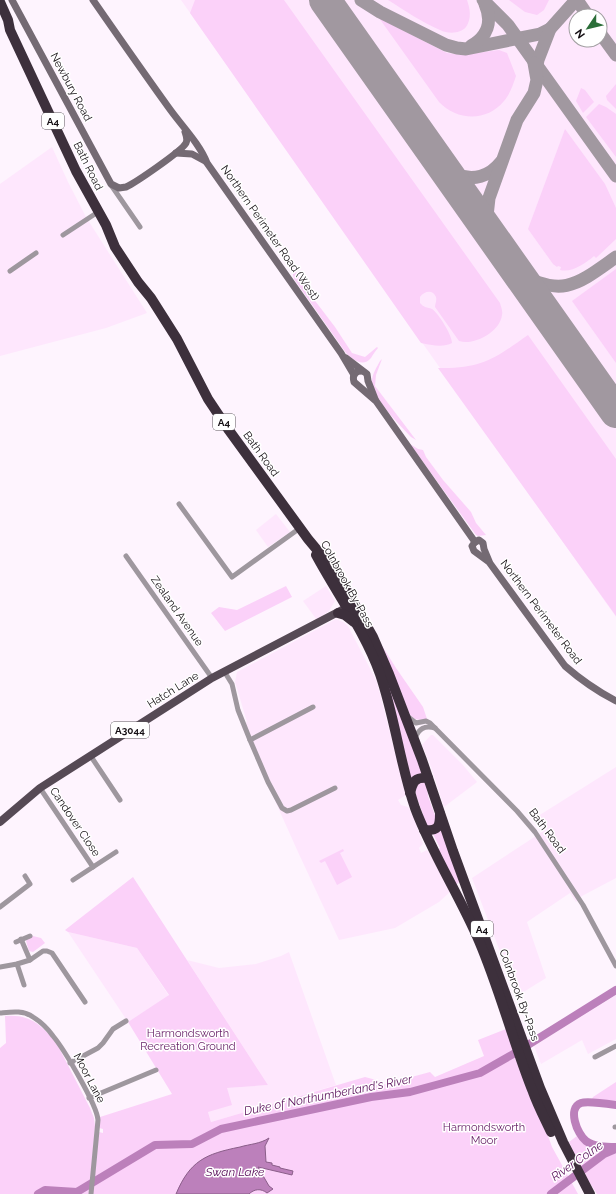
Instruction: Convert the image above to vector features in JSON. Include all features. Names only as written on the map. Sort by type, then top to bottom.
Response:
[{"type":"highway","name":"Bath Road","points":[[0,2],[8,20],[10,30],[76,171],[106,225],[115,247],[138,282],[151,298],[177,339],[208,399],[308,539]]},
{"type":"highway","name":"Bath Road","points":[[0,18],[10,30]]},
{"type":"highway","name":"Colnbrook By-Pass","points":[[308,539],[334,570],[347,605],[373,637],[389,674],[428,778],[522,1050]]},
{"type":"highway","name":"Colnbrook By-Pass","points":[[347,605],[345,615],[356,623],[377,666],[410,793],[424,830],[480,942],[522,1050],[540,1088],[584,1194]]},
{"type":"highway","points":[[410,793],[415,780],[421,777],[428,778]]},
{"type":"highway","points":[[424,830],[433,830],[437,828],[440,823],[440,813]]},
{"type":"highway","name":"Colnbrook By-Pass","points":[[571,1164],[590,1194]]},
{"type":"main road","name":"Hatch Lane","points":[[0,822],[40,788],[212,678],[327,618],[347,605]]},
{"type":"main road","name":"Hatch Lane","points":[[327,618],[347,605]]},
{"type":"street","name":"Newbury Road","points":[[12,0],[111,184]]},
{"type":"street","points":[[93,0],[182,126],[187,137],[184,146],[176,153],[128,186],[122,192],[122,201]]},
{"type":"street","name":"Northern Perimeter Road (West)","points":[[182,126],[340,352],[354,375]]},
{"type":"street","points":[[176,153],[192,154],[208,163]]},
{"type":"street","points":[[111,184],[121,188],[128,186]]},
{"type":"street","points":[[111,184],[140,227]]},
{"type":"street","points":[[63,234],[98,212]]},
{"type":"street","points":[[10,272],[36,253]]},
{"type":"street","name":"Northern Perimeter Road (West)","points":[[340,352],[362,371]]},
{"type":"street","points":[[362,371],[367,374],[368,381],[376,401],[354,382],[354,375],[356,372],[362,371]]},
{"type":"street","points":[[359,385],[364,385],[368,381]]},
{"type":"street","name":"Northern Perimeter Road","points":[[376,401],[474,542],[479,540],[483,543],[481,551],[565,666],[595,690],[616,701]]},
{"type":"street","points":[[179,504],[232,577],[300,528]]},
{"type":"street","name":"Zealand Avenue","points":[[126,556],[212,678]]},
{"type":"street","points":[[224,671],[232,684],[238,710],[250,740],[268,782],[282,808],[287,811],[291,810],[336,788]]},
{"type":"street","points":[[250,740],[313,707]]},
{"type":"street","name":"Bath Road","points":[[403,712],[416,723],[428,721],[436,728],[532,828],[583,905],[616,966]]},
{"type":"street","points":[[414,740],[421,728],[427,726],[436,728]]},
{"type":"street","points":[[90,755],[120,800]]},
{"type":"street","name":"Candover Close","points":[[40,788],[93,867]]},
{"type":"street","name":"Candover Close","points":[[73,880],[116,852]]},
{"type":"street","points":[[0,907],[30,884],[25,876]]},
{"type":"street","points":[[30,936],[19,940],[30,960]]},
{"type":"street","points":[[0,968],[30,960],[47,950],[52,953],[85,1002]]},
{"type":"street","points":[[17,964],[24,985]]},
{"type":"street","name":"Moor Lane","points":[[0,1014],[13,1011],[22,1013],[32,1016],[45,1026],[54,1036],[89,1098],[98,1120],[91,1191]]},
{"type":"street","points":[[70,1063],[98,1048],[104,1043],[113,1029],[126,1021]]},
{"type":"street","points":[[595,1057],[616,1046]]},
{"type":"street","points":[[89,1098],[156,1070]]},
{"type":"shaded area","points":[[181,0],[616,0],[616,617],[440,368]]},
{"type":"shaded area","points":[[52,147],[86,217],[147,313],[106,328],[0,356],[0,184]]},
{"type":"shaded area","points":[[276,514],[290,532],[268,547],[256,530]]},
{"type":"shaded area","points":[[326,586],[335,601],[329,611],[317,620],[303,601]]},
{"type":"shaded area","points":[[336,619],[348,626],[377,682],[406,795],[398,800],[401,805],[408,807],[413,815],[423,844],[419,848],[421,853],[427,850],[451,891],[439,902],[395,928],[339,940],[241,725],[247,722],[235,682],[237,672]]},
{"type":"shaded area","points":[[431,735],[433,735],[462,764],[477,782],[444,807],[422,745]]},
{"type":"shaded area","points":[[616,767],[616,878],[582,896],[576,902],[570,893],[527,922],[546,978],[517,996],[472,878],[542,832],[535,818]]},
{"type":"shaded area","points":[[68,932],[137,948],[169,996],[128,1022]]},
{"type":"shaded area","points":[[289,952],[336,1085],[211,1122],[208,1112],[227,1088],[268,1085],[187,960],[219,968],[256,964]]},
{"type":"shaded area","points":[[616,995],[616,1039],[588,1054],[582,1040],[541,1064],[534,1046]]},
{"type":"green space","points":[[195,0],[284,0],[500,303],[502,315],[497,327],[479,339],[465,342],[459,341],[435,307],[435,294],[428,292],[424,293],[420,297],[420,303],[424,307],[432,309],[438,315],[448,330],[452,343],[441,346],[421,343],[190,13]]},
{"type":"green space","points":[[388,0],[467,0],[470,10],[470,17],[468,24],[461,31],[454,33],[447,32],[427,24]]},
{"type":"green space","points":[[509,0],[549,0],[544,10],[537,15],[525,12]]},
{"type":"green space","points":[[379,18],[447,53],[462,55],[499,50],[507,53],[516,76],[508,95],[497,108],[481,116],[463,116],[454,113],[439,102]]},
{"type":"green space","points":[[616,84],[616,109],[607,100],[606,96]]},
{"type":"green space","points":[[581,88],[585,90],[594,102],[583,113],[576,101]]},
{"type":"green space","points":[[599,104],[616,114],[616,157],[586,117]]},
{"type":"green space","points":[[565,129],[605,184],[616,208],[616,239],[596,258],[594,256],[578,267],[565,271],[560,270],[561,267],[557,267],[553,264],[528,229]]},
{"type":"green space","points":[[289,260],[303,285],[335,327],[352,353],[365,357],[377,347],[378,348],[368,361],[358,362],[346,353],[294,279]]},
{"type":"green space","points":[[616,269],[616,363],[572,301]]},
{"type":"green space","points":[[528,335],[616,459],[616,616],[438,368],[465,367],[486,361]]},
{"type":"green space","points":[[382,359],[376,375],[375,386],[416,440],[411,437],[381,403],[373,388],[373,376]]},
{"type":"green space","points":[[410,444],[423,450],[426,457],[443,480],[471,512],[476,523],[486,535],[476,535]]},
{"type":"green space","points":[[286,586],[292,597],[225,631],[211,613],[219,607],[237,610]]},
{"type":"green space","points":[[374,633],[423,707],[427,719],[420,720],[410,715]]},
{"type":"green space","points":[[370,636],[423,774],[409,782]]},
{"type":"green space","points":[[423,780],[427,786],[428,796],[437,821],[430,829],[424,823],[424,818],[415,788],[415,783]]},
{"type":"green space","points":[[442,826],[461,880],[456,885],[437,850],[440,848],[433,834]]},
{"type":"green space","points":[[343,849],[344,851],[340,853],[352,877],[337,885],[325,861],[321,863],[319,861]]},
{"type":"green space","name":"Harmondsworth Recreation Ground","points":[[133,877],[268,1085],[227,1088],[232,1105],[208,1112],[211,1122],[365,1077],[380,1081],[382,1085],[430,1072],[435,1077],[484,1056],[478,1040],[506,1029],[515,1052],[479,1071],[409,1090],[370,1095],[221,1127],[192,1141],[154,1143],[93,1179],[99,1132],[103,1133],[103,1129],[99,1128],[100,1117],[172,1094],[128,1022],[169,995],[137,948],[68,932],[65,930]]},
{"type":"green space","points":[[33,936],[41,938],[45,943],[33,952],[29,951],[26,941],[28,938]]},
{"type":"green space","name":"Harmondsworth Moor","points":[[5,1016],[21,1017],[34,1022],[45,1030],[56,1042],[94,1118],[95,1126],[91,1182],[155,1145],[192,1144],[221,1129],[371,1097],[410,1092],[480,1073],[515,1053],[519,1055],[552,1147],[578,1194],[0,1194],[0,1048],[6,1043]]},
{"type":"green space","points":[[616,1082],[616,1104],[591,1101],[593,1097]]},
{"type":"green space","points":[[577,1136],[591,1145],[607,1149],[596,1158],[580,1167],[569,1142]]},
{"type":"green space","points":[[616,1153],[616,1194],[597,1194],[586,1177],[585,1171],[606,1157]]},
{"type":"water","name":"Swan Lake","points":[[269,1138],[265,1146],[266,1162],[272,1163],[272,1165],[280,1168],[293,1171],[292,1175],[258,1167],[269,1186],[273,1189],[267,1193],[262,1190],[258,1190],[249,1194],[176,1194],[181,1183],[193,1166],[208,1156],[259,1143]]},
{"type":"waterway","name":"Duke of Northumberland's River","points":[[38,1194],[45,1190],[77,1192],[155,1145],[192,1144],[221,1129],[371,1097],[410,1092],[480,1073],[616,990]]},
{"type":"waterway","name":"River Colne","points":[[616,1105],[584,1102],[577,1106],[574,1115],[579,1133],[586,1141],[596,1146],[616,1147]]},
{"type":"waterway","name":"River Colne","points":[[551,1194],[604,1154],[616,1149]]},
{"type":"taxiway","points":[[361,0],[380,12],[446,45],[457,48],[466,49],[540,34],[550,29]]},
{"type":"taxiway","points":[[483,0],[508,25],[616,176]]},
{"type":"taxiway","points":[[536,70],[538,60],[550,29],[576,0]]},
{"type":"taxiway","points":[[577,0],[582,8]]},
{"type":"taxiway","points":[[471,46],[485,34],[488,23],[485,4]]},
{"type":"taxiway","points":[[608,44],[616,55]]},
{"type":"taxiway","points":[[495,240],[487,216],[489,198],[517,120],[534,93],[537,80],[534,63]]},
{"type":"taxiway","points":[[441,164],[456,174],[475,177],[492,171],[501,162]]},
{"type":"taxiway","points":[[517,272],[546,285],[569,285],[591,275],[616,257]]},
{"type":"runway","points":[[325,0],[616,412]]}]
